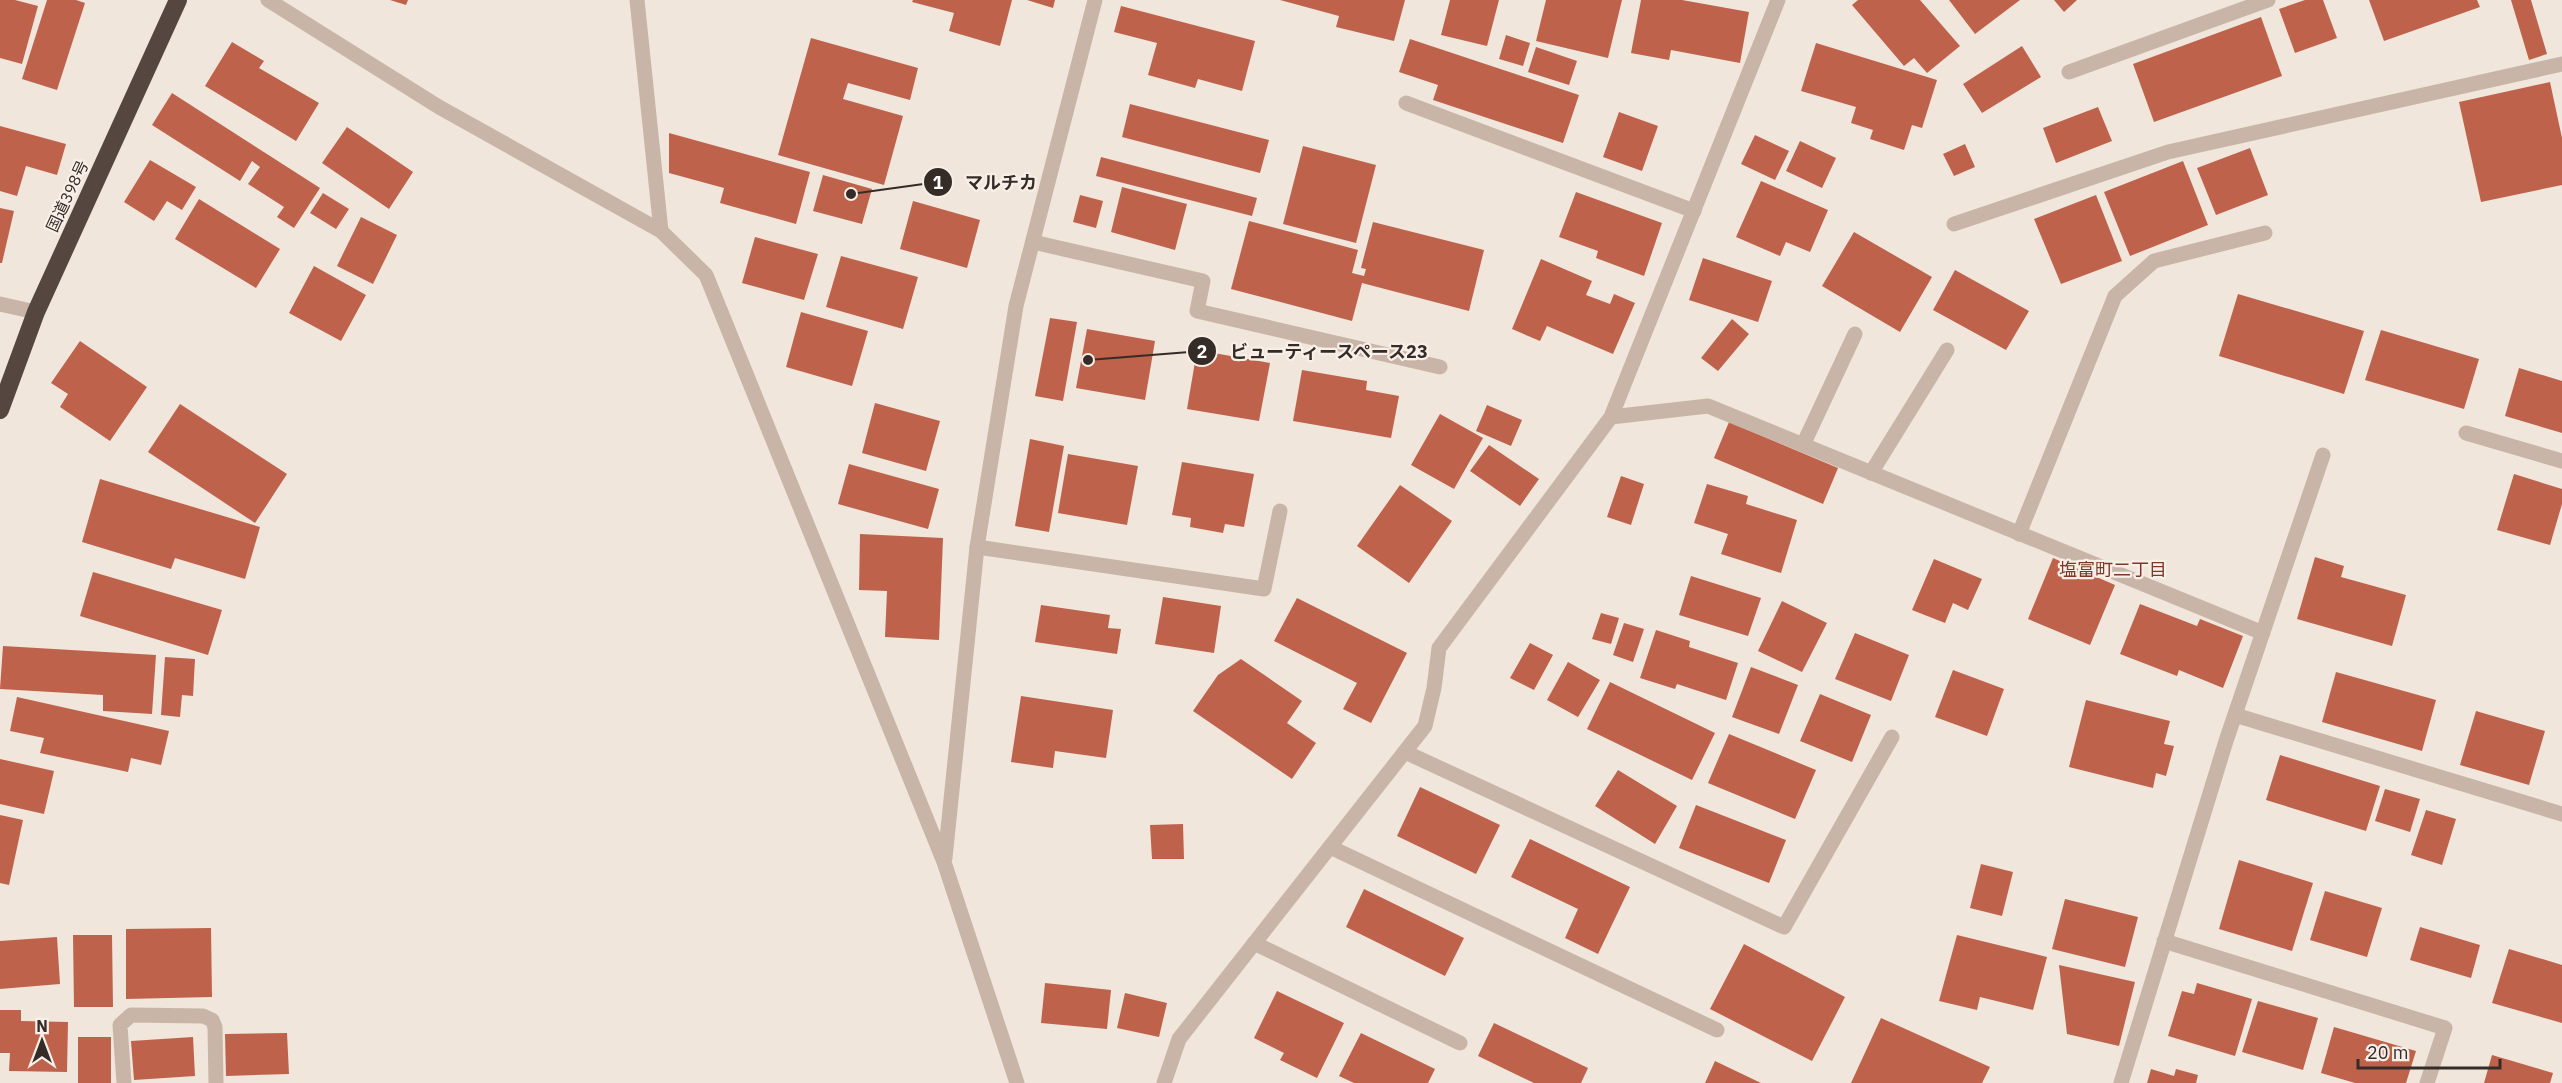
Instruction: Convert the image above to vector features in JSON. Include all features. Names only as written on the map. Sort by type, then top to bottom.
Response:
[{"type":"highway","name":"国道398号","points":[[0,410],[36,312],[178,0]]},
{"type":"street","points":[[268,0],[439,106],[661,231],[706,275],[944,862],[1017,1083]]},
{"type":"street","points":[[637,0],[661,231]]},
{"type":"street","points":[[944,862],[977,547],[1016,306],[1095,0]]},
{"type":"street","points":[[1164,1083],[1179,1039],[1425,726],[1434,688],[1439,648],[1611,417],[1778,0]]},
{"type":"street","points":[[2069,72],[2268,0]]},
{"type":"street","points":[[1954,224],[2168,152],[2562,64]]},
{"type":"street","points":[[1406,103],[1694,211]]},
{"type":"street","points":[[2019,534],[2115,296],[2154,261],[2265,233]]},
{"type":"street","points":[[1033,242],[1203,281],[1197,311],[1440,367]]},
{"type":"street","points":[[0,304],[36,312]]},
{"type":"street","points":[[1803,445],[1855,334]]},
{"type":"street","points":[[1871,473],[1947,350]]},
{"type":"street","points":[[1611,417],[1708,406],[2263,633]]},
{"type":"street","points":[[2466,433],[2562,461]]},
{"type":"street","points":[[2121,1083],[2235,716],[2323,454]]},
{"type":"street","points":[[977,547],[1264,589],[1280,512]]},
{"type":"street","points":[[2235,716],[2562,814]]},
{"type":"street","points":[[1405,752],[1784,927],[1892,737]]},
{"type":"street","points":[[1330,847],[1716,1030]]},
{"type":"street","points":[[2164,941],[2445,1028],[2427,1083]]},
{"type":"street","points":[[1254,943],[1460,1043]]},
{"type":"street","points":[[124,1083],[120,1025],[131,1015],[204,1016],[212,1020],[215,1027],[216,1083]]},
{"type":"building","points":[[0,0],[15,0],[38,6],[22,64],[0,58]]},
{"type":"building","points":[[47,0],[76,0],[85,3],[57,90],[22,79]]},
{"type":"building","points":[[390,0],[408,0],[406,5]]},
{"type":"building","points":[[913,0],[1012,0],[1000,46],[949,31],[954,13],[912,2]]},
{"type":"building","points":[[1027,0],[1055,0],[1053,8]]},
{"type":"building","points":[[1280,0],[1405,0],[1394,41],[1336,27],[1339,16]]},
{"type":"building","points":[[1450,0],[1499,0],[1487,46],[1441,35]]},
{"type":"building","points":[[1546,0],[1622,0],[1608,58],[1536,41]]},
{"type":"building","points":[[1641,0],[1682,0],[1749,12],[1740,63],[1671,50],[1669,60],[1631,53]]},
{"type":"building","points":[[1858,0],[1920,0],[1960,46],[1927,73],[1914,58],[1904,66],[1852,5]]},
{"type":"building","points":[[1949,0],[2020,0],[1975,34]]},
{"type":"building","points":[[2054,0],[2077,0],[2064,12]]},
{"type":"building","points":[[2305,0],[2323,0],[2337,38],[2295,53],[2279,9]]},
{"type":"building","points":[[2369,0],[2477,0],[2480,7],[2384,41]]},
{"type":"building","points":[[2511,0],[2531,0],[2547,54],[2529,60]]},
{"type":"building","points":[[1121,6],[1255,41],[1242,91],[1198,79],[1195,88],[1148,75],[1157,43],[1114,32]]},
{"type":"building","points":[[2261,17],[2282,76],[2154,122],[2133,64]]},
{"type":"building","points":[[1506,35],[1530,43],[1523,66],[1499,59]]},
{"type":"building","points":[[811,38],[918,68],[910,100],[848,83],[843,99],[903,116],[884,185],[778,155]]},
{"type":"building","points":[[1410,39],[1579,95],[1563,143],[1433,100],[1438,85],[1399,72]]},
{"type":"building","points":[[232,42],[264,61],[259,68],[319,103],[296,141],[205,86]]},
{"type":"building","points":[[1816,43],[1937,80],[1922,128],[1912,125],[1904,150],[1870,139],[1873,130],[1851,123],[1856,107],[1801,91]]},
{"type":"building","points":[[2022,46],[2041,77],[1982,113],[1963,84]]},
{"type":"building","points":[[1536,47],[1577,61],[1569,85],[1528,72]]},
{"type":"building","points":[[2550,82],[2562,138],[2562,185],[2481,202],[2459,102]]},
{"type":"building","points":[[172,93],[320,188],[294,228],[277,217],[284,207],[248,184],[260,167],[252,161],[240,181],[152,125]]},
{"type":"building","points":[[1130,104],[1269,140],[1260,173],[1122,137]]},
{"type":"building","points":[[2098,107],[2112,141],[2056,163],[2043,128]]},
{"type":"building","points":[[1619,112],[1658,126],[1642,171],[1603,157]]},
{"type":"building","points":[[0,126],[66,144],[57,175],[26,166],[17,196],[0,191]]},
{"type":"building","points":[[347,127],[413,172],[389,209],[322,163]]},
{"type":"building","points":[[669,133],[810,172],[796,224],[720,203],[724,188],[669,173]]},
{"type":"building","points":[[1755,135],[1789,151],[1775,180],[1741,164]]},
{"type":"building","points":[[1800,141],[1836,158],[1822,188],[1786,171]]},
{"type":"building","points":[[1965,144],[1975,167],[1954,176],[1943,154]]},
{"type":"building","points":[[1303,146],[1376,165],[1356,243],[1283,224]]},
{"type":"building","points":[[2250,148],[2268,195],[2216,215],[2197,168]]},
{"type":"building","points":[[1101,157],[1257,198],[1252,216],[1096,176]]},
{"type":"building","points":[[150,160],[196,187],[182,210],[167,201],[154,221],[124,202]]},
{"type":"building","points":[[2183,161],[2208,225],[2130,256],[2104,192]]},
{"type":"building","points":[[823,175],[872,189],[862,224],[813,211]]},
{"type":"building","points":[[1761,181],[1828,210],[1810,252],[1786,242],[1780,256],[1736,237]]},
{"type":"building","points":[[1122,187],[1187,204],[1175,250],[1111,232]]},
{"type":"building","points":[[1576,192],[1662,223],[1644,276],[1596,258],[1598,251],[1559,237]]},
{"type":"building","points":[[323,193],[349,209],[336,229],[310,213]]},
{"type":"building","points":[[1080,195],[1103,201],[1096,228],[1073,222]]},
{"type":"building","points":[[2096,195],[2122,261],[2061,284],[2034,219]]},
{"type":"building","points":[[199,199],[280,249],[256,288],[175,239]]},
{"type":"building","points":[[913,201],[980,220],[967,268],[900,249]]},
{"type":"building","points":[[0,208],[14,211],[2,263],[0,263]]},
{"type":"building","points":[[361,217],[397,235],[373,284],[337,266]]},
{"type":"building","points":[[1249,221],[1358,250],[1352,273],[1364,276],[1366,269],[1361,268],[1373,222],[1484,250],[1469,311],[1362,283],[1352,321],[1231,289]]},
{"type":"building","points":[[1854,232],[1932,277],[1900,332],[1822,286]]},
{"type":"building","points":[[755,237],[818,254],[804,300],[742,283]]},
{"type":"building","points":[[841,256],[918,277],[903,329],[826,307]]},
{"type":"building","points":[[1703,258],[1772,281],[1758,322],[1689,300]]},
{"type":"building","points":[[1541,259],[1592,281],[1586,295],[1610,304],[1614,294],[1635,303],[1613,354],[1547,326],[1540,341],[1512,329]]},
{"type":"building","points":[[314,266],[366,295],[341,341],[289,313]]},
{"type":"building","points":[[1955,270],[2029,311],[2006,350],[1933,310]]},
{"type":"building","points":[[2238,294],[2364,331],[2344,394],[2219,356]]},
{"type":"building","points":[[801,312],[868,331],[852,386],[786,367]]},
{"type":"building","points":[[1050,318],[1077,322],[1063,401],[1035,396]]},
{"type":"building","points":[[1732,319],[1749,334],[1718,371],[1701,358]]},
{"type":"building","points":[[1087,329],[1155,341],[1145,400],[1076,388]]},
{"type":"building","points":[[2381,330],[2479,359],[2464,409],[2365,380]]},
{"type":"building","points":[[80,341],[147,387],[110,441],[60,407],[68,394],[51,383]]},
{"type":"building","points":[[1197,350],[1270,363],[1259,421],[1187,409]]},
{"type":"building","points":[[2519,368],[2562,381],[2562,433],[2505,416]]},
{"type":"building","points":[[1302,370],[1367,381],[1366,390],[1399,396],[1391,438],[1293,421]]},
{"type":"building","points":[[875,403],[940,421],[926,471],[862,453]]},
{"type":"building","points":[[180,404],[287,474],[255,523],[148,452]]},
{"type":"building","points":[[1487,405],[1522,420],[1511,446],[1476,431]]},
{"type":"building","points":[[1440,414],[1483,438],[1454,489],[1411,465]]},
{"type":"building","points":[[1729,422],[1838,468],[1823,504],[1714,458]]},
{"type":"building","points":[[1030,439],[1064,446],[1049,532],[1015,526]]},
{"type":"building","points":[[1489,445],[1539,479],[1520,506],[1470,471]]},
{"type":"building","points":[[1068,454],[1138,466],[1127,525],[1058,513]]},
{"type":"building","points":[[1182,462],[1254,474],[1244,527],[1225,524],[1223,533],[1190,527],[1191,518],[1172,515]]},
{"type":"building","points":[[849,464],[939,489],[928,529],[838,504]]},
{"type":"building","points":[[2514,474],[2562,489],[2562,504],[2550,545],[2497,530]]},
{"type":"building","points":[[1621,476],[1644,484],[1631,525],[1607,517]]},
{"type":"building","points":[[100,479],[260,527],[245,579],[175,558],[171,569],[82,542]]},
{"type":"building","points":[[1707,484],[1748,496],[1746,504],[1797,520],[1781,573],[1721,554],[1728,534],[1694,523]]},
{"type":"building","points":[[1400,485],[1452,521],[1409,583],[1357,546]]},
{"type":"building","points":[[860,534],[943,538],[939,640],[885,637],[887,591],[859,590]]},
{"type":"building","points":[[2315,557],[2344,566],[2341,577],[2406,595],[2392,646],[2297,619]]},
{"type":"building","points":[[2053,558],[2115,585],[2090,645],[2028,619]]},
{"type":"building","points":[[1934,559],[1982,579],[1968,610],[1953,603],[1945,623],[1912,610]]},
{"type":"building","points":[[93,572],[222,610],[208,655],[80,616]]},
{"type":"building","points":[[1691,576],[1761,598],[1748,636],[1679,615]]},
{"type":"building","points":[[1163,597],[1221,606],[1214,653],[1155,644]]},
{"type":"building","points":[[1297,598],[1407,653],[1371,723],[1343,709],[1357,683],[1274,641]]},
{"type":"building","points":[[1782,601],[1827,623],[1802,672],[1758,651]]},
{"type":"building","points":[[2140,604],[2197,626],[2200,619],[2243,636],[2223,688],[2179,670],[2177,676],[2120,654]]},
{"type":"building","points":[[1041,605],[1110,615],[1108,628],[1121,629],[1117,654],[1035,642]]},
{"type":"building","points":[[1601,613],[1619,618],[1611,644],[1592,639]]},
{"type":"building","points":[[1624,623],[1644,629],[1633,662],[1613,655]]},
{"type":"building","points":[[1656,630],[1690,641],[1689,647],[1738,663],[1726,700],[1677,684],[1675,689],[1640,678]]},
{"type":"building","points":[[1855,633],[1909,655],[1891,701],[1835,679]]},
{"type":"building","points":[[1530,643],[1553,655],[1534,690],[1510,678]]},
{"type":"building","points":[[3,646],[156,655],[152,714],[103,711],[103,695],[0,689]]},
{"type":"building","points":[[165,657],[195,659],[193,696],[182,695],[180,717],[161,715]]},
{"type":"building","points":[[1241,659],[1302,701],[1287,723],[1316,743],[1292,779],[1193,711],[1218,675]]},
{"type":"building","points":[[1568,662],[1600,680],[1578,717],[1547,700]]},
{"type":"building","points":[[1751,667],[1798,685],[1779,734],[1732,717]]},
{"type":"building","points":[[1953,670],[2004,689],[1987,736],[1935,717]]},
{"type":"building","points":[[2336,672],[2436,700],[2422,751],[2322,722]]},
{"type":"building","points":[[1610,682],[1715,733],[1692,780],[1587,729]]},
{"type":"building","points":[[1820,694],[1871,715],[1852,762],[1800,741]]},
{"type":"building","points":[[1021,696],[1113,710],[1106,758],[1055,751],[1053,768],[1011,762]]},
{"type":"building","points":[[17,697],[169,731],[161,765],[131,758],[128,772],[40,753],[44,738],[10,731]]},
{"type":"building","points":[[2086,700],[2170,721],[2164,744],[2174,746],[2166,776],[2156,773],[2153,788],[2069,767]]},
{"type":"building","points":[[2476,711],[2545,731],[2529,785],[2460,765]]},
{"type":"building","points":[[1729,734],[1816,770],[1795,819],[1708,783]]},
{"type":"building","points":[[2280,755],[2380,786],[2366,831],[2266,800]]},
{"type":"building","points":[[0,759],[54,771],[44,814],[0,804]]},
{"type":"building","points":[[1618,770],[1677,806],[1655,844],[1595,806]]},
{"type":"building","points":[[1420,787],[1500,825],[1476,874],[1397,836]]},
{"type":"building","points":[[2385,789],[2420,799],[2410,832],[2375,821]]},
{"type":"building","points":[[1696,805],[1786,840],[1769,883],[1679,848]]},
{"type":"building","points":[[2426,810],[2456,819],[2442,865],[2411,855]]},
{"type":"building","points":[[0,815],[23,820],[9,885],[0,883]]},
{"type":"building","points":[[1183,824],[1184,859],[1152,859],[1150,825]]},
{"type":"building","points":[[1530,839],[1630,887],[1598,954],[1565,938],[1578,909],[1511,877]]},
{"type":"building","points":[[2239,860],[2313,883],[2292,951],[2219,929]]},
{"type":"building","points":[[1981,864],[2013,872],[2002,916],[1970,908]]},
{"type":"building","points":[[1364,889],[1464,938],[1445,976],[1346,927]]},
{"type":"building","points":[[2325,891],[2382,908],[2367,957],[2310,940]]},
{"type":"building","points":[[2065,899],[2138,917],[2125,967],[2052,949]]},
{"type":"building","points":[[2420,927],[2480,945],[2471,978],[2410,960]]},
{"type":"building","points":[[211,928],[212,997],[126,999],[126,929]]},
{"type":"building","points":[[73,935],[112,935],[113,1007],[74,1007]]},
{"type":"building","points":[[1957,935],[2047,957],[2033,1010],[1980,997],[1977,1010],[1939,1001]]},
{"type":"building","points":[[57,937],[60,984],[0,989],[0,941]]},
{"type":"building","points":[[1744,944],[1845,997],[1812,1061],[1710,1009]]},
{"type":"building","points":[[2509,949],[2562,965],[2562,1023],[2492,1003]]},
{"type":"building","points":[[2059,965],[2135,982],[2119,1046],[2067,1034]]},
{"type":"building","points":[[1045,983],[1111,990],[1107,1029],[1041,1023]]},
{"type":"building","points":[[2197,983],[2252,999],[2235,1056],[2168,1036],[2182,991],[2194,994]]},
{"type":"building","points":[[1277,991],[1344,1023],[1317,1078],[1280,1060],[1284,1053],[1254,1038]]},
{"type":"building","points":[[1125,993],[1167,1003],[1159,1037],[1117,1028]]},
{"type":"building","points":[[2258,1001],[2318,1018],[2303,1070],[2242,1052]]},
{"type":"building","points":[[0,1010],[21,1010],[21,1021],[68,1022],[67,1072],[9,1071],[10,1053],[0,1053]]},
{"type":"building","points":[[1881,1018],[1990,1067],[1982,1083],[1851,1083]]},
{"type":"building","points":[[1494,1023],[1588,1068],[1581,1083],[1534,1083],[1478,1056]]},
{"type":"building","points":[[2334,1027],[2416,1051],[2406,1083],[2355,1083],[2321,1073]]},
{"type":"building","points":[[287,1033],[289,1074],[226,1076],[225,1034]]},
{"type":"building","points":[[1361,1033],[1435,1069],[1428,1083],[1354,1083],[1339,1076]]},
{"type":"building","points":[[78,1037],[111,1037],[111,1083],[78,1083]]},
{"type":"building","points":[[193,1037],[195,1076],[134,1080],[131,1041]]},
{"type":"building","points":[[2492,1055],[2553,1073],[2550,1083],[2484,1083]]},
{"type":"building","points":[[1715,1061],[1761,1083],[1705,1083]]},
{"type":"building","points":[[2151,1069],[2174,1076],[2176,1069],[2198,1075],[2196,1083],[2147,1083]]},
{"type":"place","name":"マルチカ","points":[[851,194]]},
{"type":"place","name":"ビューティースペース23","points":[[1088,360]]},
{"type":"district","name":"塩富町二丁目","points":[[2113,570]]}]
